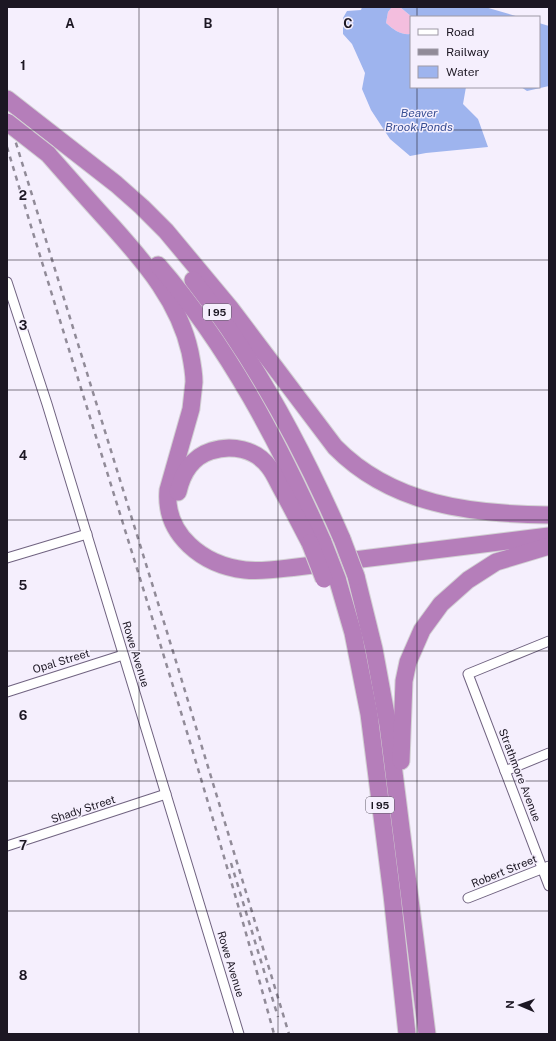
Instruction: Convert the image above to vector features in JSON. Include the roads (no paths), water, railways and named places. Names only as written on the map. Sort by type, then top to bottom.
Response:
[{"type":"highway","name":"I 95","points":[[7,99],[39,124],[86,165],[135,213],[179,263],[220,316],[258,373],[281,414],[319,489],[342,539],[356,576],[374,649],[388,725],[427,1034]]},
{"type":"highway","name":"I 95","points":[[7,122],[48,154],[79,182],[119,220],[164,271],[205,324],[234,368],[258,408],[301,493],[317,542],[353,633],[369,714],[392,896],[407,1034]]},
{"type":"highway","points":[[39,124],[116,184],[166,231],[235,314],[334,447],[361,470],[386,485],[415,498],[452,507],[513,514],[549,515]]},
{"type":"highway","points":[[48,154],[144,262],[161,285],[176,312],[186,336],[194,381],[191,409],[168,490],[167,500],[172,521],[177,531],[185,542],[195,551],[217,563],[244,570],[258,571],[549,536]]},
{"type":"highway","points":[[317,542],[269,466],[255,454],[235,448],[215,449],[200,456],[185,472],[180,482],[177,495],[177,506],[184,526],[198,542],[210,550],[226,557],[240,560],[293,560],[498,536],[549,528]]},
{"type":"highway","points":[[400,813],[402,700],[404,681],[408,662],[422,630],[441,604],[468,580],[496,562],[549,546]]},
{"type":"street","name":"Rowe Avenue","points":[[7,282],[47,404],[239,1034]]},
{"type":"street","points":[[7,558],[87,534]]},
{"type":"street","name":"Strathmore Avenue","points":[[549,641],[468,674],[505,771],[546,868],[549,886]]},
{"type":"street","name":"Opal Street","points":[[7,692],[123,655]]},
{"type":"street","points":[[505,771],[549,753]]},
{"type":"street","name":"Shady Street","points":[[7,846],[166,794]]},
{"type":"street","name":"Robert Street","points":[[468,898],[546,868]]},
{"type":"water","name":"Beaver Brook Ponds","points":[[362,7],[392,7],[388,12],[386,23],[397,32],[410,34],[410,88],[466,88],[463,104],[478,119],[488,147],[410,156],[390,139],[371,110],[362,89],[365,73],[352,44],[343,34],[343,18],[347,11],[361,10]]},
{"type":"water","points":[[400,7],[485,7],[516,16],[411,16]]},
{"type":"water","points":[[540,23],[549,26],[549,86],[527,91],[522,88],[540,88]]},
{"type":"railway","points":[[7,114],[289,1034]]},
{"type":"railway","points":[[7,147],[211,811],[274,1034]]},
{"type":"railway","points":[[231,863],[278,1017]]}]
